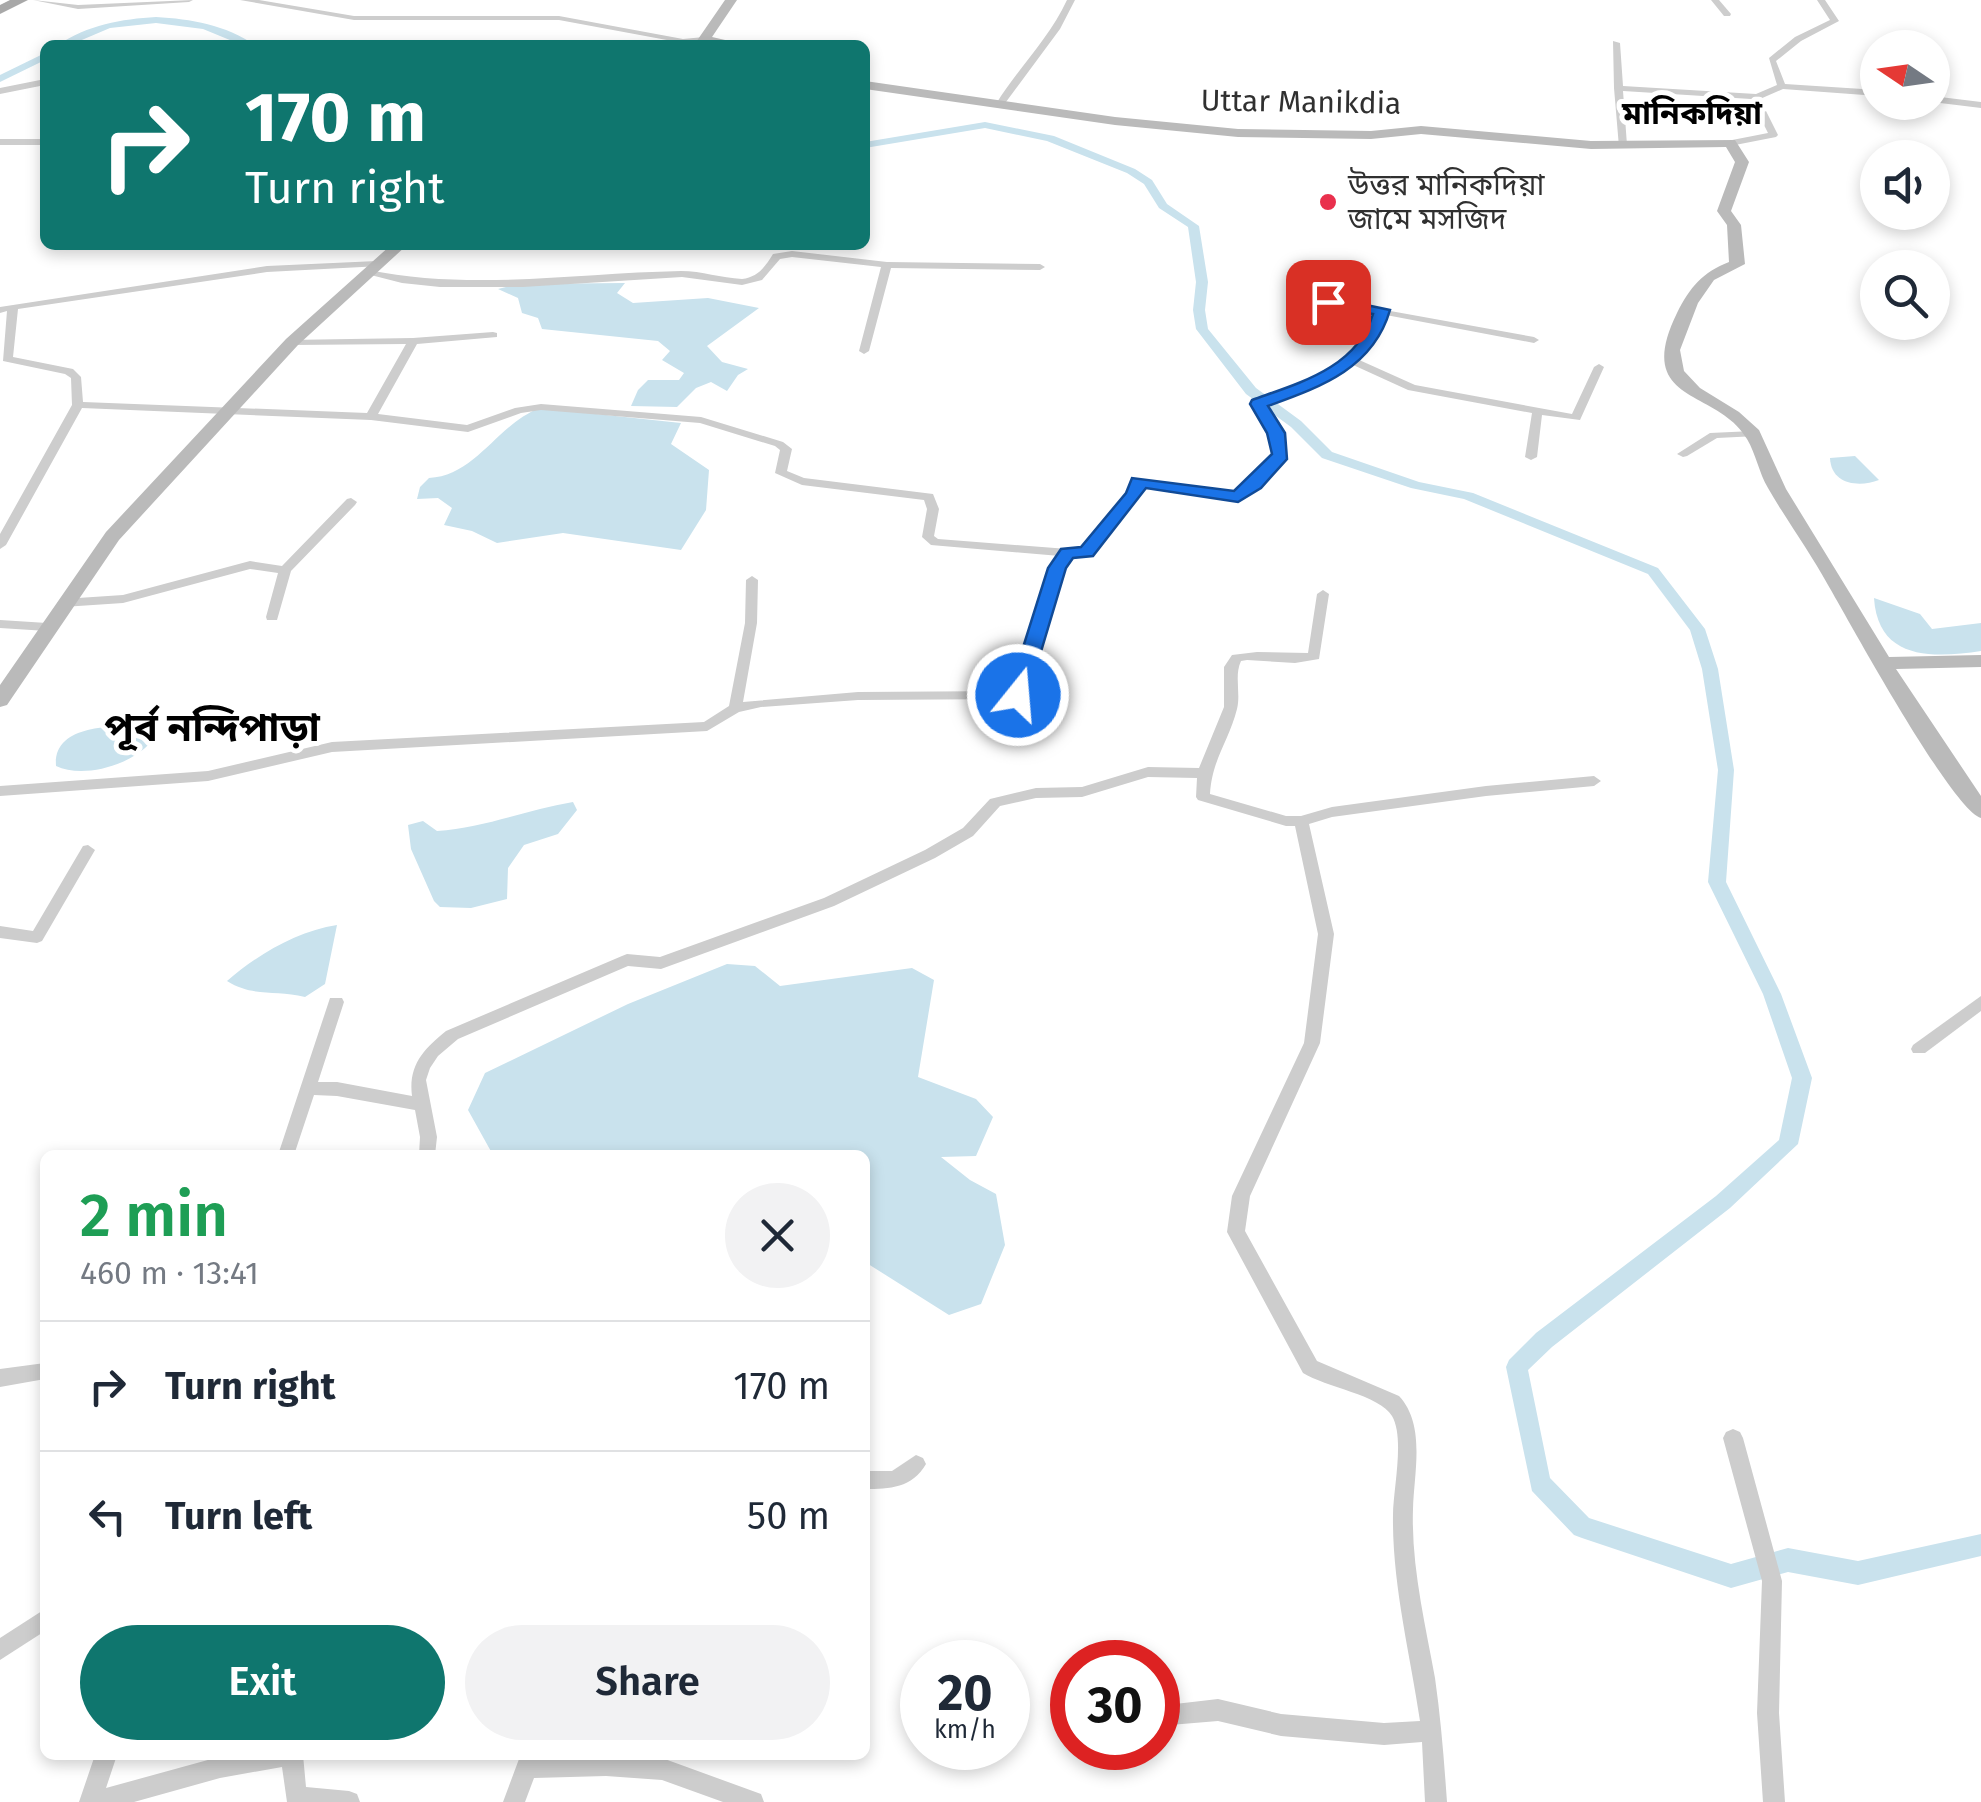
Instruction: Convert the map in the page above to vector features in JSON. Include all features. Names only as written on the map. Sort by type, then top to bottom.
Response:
[{"type":"main road","points":[[0,10],[21,0]]},
{"type":"main road","points":[[703,40],[731,0]]},
{"type":"main road","name":"Uttar Manikdia","points":[[870,85],[1115,121],[1238,132],[1371,135],[1421,130],[1622,144],[1730,143]]},
{"type":"main road","points":[[1730,143],[1742,162],[1724,211],[1734,225],[1737,264],[1709,277],[1692,300],[1672,342],[1672,362],[1686,384],[1734,415],[1753,434],[1770,476],[1936,753],[1981,811]]},
{"type":"main road","points":[[0,700],[112,536],[292,342],[394,250]]},
{"type":"main road","points":[[1886,664],[1981,662]]},
{"type":"street","points":[[38,0],[78,6],[189,0]]},
{"type":"street","points":[[244,0],[354,18],[558,18],[678,40]]},
{"type":"street","points":[[1000,104],[1017,76],[1051,39],[1071,0]]},
{"type":"street","points":[[1716,0],[1727,14]]},
{"type":"street","points":[[1782,86],[1772,60],[1798,39],[1835,20],[1821,0]]},
{"type":"street","points":[[1616,42],[1622,144]]},
{"type":"street","points":[[0,91],[40,83]]},
{"type":"street","points":[[1618,88],[1756,96],[1782,86],[1860,92]]},
{"type":"street","points":[[1730,143],[1774,134],[1756,104],[1756,96]]},
{"type":"street","points":[[1950,101],[1981,105]]},
{"type":"street","points":[[0,142],[40,142]]},
{"type":"street","points":[[0,545],[78,405],[76,378],[69,371],[7,358],[6,309],[251,270],[373,269],[404,280],[473,283],[686,274],[750,282],[784,254],[888,265],[1040,267]]},
{"type":"street","points":[[864,351],[888,265]]},
{"type":"street","points":[[1328,302],[1534,340]]},
{"type":"street","points":[[78,405],[372,417],[468,429],[540,407],[701,420],[779,444],[786,454],[780,473],[802,481],[928,496],[932,509],[928,537],[935,542],[1086,552],[1134,494],[1139,482],[1238,497],[1255,484],[1281,455],[1276,433],[1258,404],[1323,380],[1352,361],[1378,325],[1382,310]]},
{"type":"street","points":[[292,342],[413,342],[494,336]]},
{"type":"street","points":[[372,417],[413,342]]},
{"type":"street","points":[[1352,361],[1412,388],[1537,414],[1576,418],[1598,367]]},
{"type":"street","points":[[1531,457],[1537,414]]},
{"type":"street","points":[[1683,454],[1714,435],[1753,434]]},
{"type":"street","points":[[272,617],[285,570],[351,502]]},
{"type":"street","points":[[0,791],[208,776],[332,747],[576,730],[692,728],[707,726],[736,708],[858,696],[1018,695],[1057,568],[1068,552]]},
{"type":"street","points":[[63,603],[123,599],[250,565],[285,570]]},
{"type":"street","points":[[736,708],[751,623],[752,580]]},
{"type":"street","points":[[1323,594],[1314,656],[1298,661],[1257,652],[1237,658],[1231,666],[1231,707],[1204,774],[1204,797],[1286,821],[1301,821],[1332,812],[1486,790],[1594,781]]},
{"type":"street","points":[[0,624],[47,627]]},
{"type":"street","points":[[428,1150],[430,1143],[419,1104],[420,1066],[452,1035],[627,960],[661,963],[828,902],[968,832],[995,802],[1036,794],[1082,792],[1148,772],[1204,774]]},
{"type":"street","points":[[1301,821],[1326,934],[1312,1043],[1240,1196],[1236,1232],[1310,1367],[1323,1378],[1382,1397],[1397,1406],[1405,1424],[1403,1525],[1432,1731],[1436,1802]]},
{"type":"street","points":[[0,932],[37,937],[88,850]]},
{"type":"street","points":[[288,1150],[336,1002]]},
{"type":"street","points":[[1919,1049],[1981,1002]]},
{"type":"street","points":[[308,1088],[337,1089],[419,1104]]},
{"type":"street","points":[[0,1378],[40,1373]]},
{"type":"street","points":[[1734,1438],[1772,1581],[1768,1713],[1774,1802]]},
{"type":"street","points":[[870,1480],[895,1480],[916,1464]]},
{"type":"street","points":[[0,1650],[40,1622]]},
{"type":"street","points":[[1180,1714],[1218,1710],[1282,1725],[1384,1734],[1432,1731]]},
{"type":"street","points":[[92,1802],[105,1760]]},
{"type":"street","points":[[92,1802],[260,1760]]},
{"type":"street","points":[[290,1760],[296,1797],[350,1802]]},
{"type":"street","points":[[514,1802],[527,1766],[606,1764],[662,1770],[753,1802]]},
{"type":"water","points":[[625,283],[617,293],[633,303],[708,298],[759,308],[707,346],[722,362],[748,369],[738,375],[727,391],[711,382],[696,388],[677,407],[631,406],[648,380],[679,380],[684,373],[662,360],[670,351],[658,341],[542,329],[538,318],[522,313],[518,298],[498,289],[518,284]]},
{"type":"water","points":[[540,408],[681,423],[671,444],[709,470],[706,510],[681,550],[563,533],[497,543],[472,531],[444,525],[452,508],[438,498],[417,499],[420,487],[429,478],[460,468],[511,425]]},
{"type":"water","points":[[1855,456],[1879,480],[1847,482],[1835,474],[1830,458]]},
{"type":"water","points":[[1874,598],[1920,614],[1932,629],[1981,623],[1981,651],[1945,655],[1911,651],[1886,634]]},
{"type":"water","points":[[153,725],[156,735],[125,761],[96,770],[56,766],[58,752],[74,735]]},
{"type":"water","points":[[573,802],[577,810],[558,834],[524,845],[508,868],[507,899],[471,908],[440,907],[434,901],[411,849],[408,825],[423,821],[437,831],[454,829]]},
{"type":"water","points":[[337,925],[325,984],[305,997],[246,990],[227,981],[278,946]]},
{"type":"water","points":[[727,964],[755,966],[780,986],[912,968],[934,980],[918,1077],[976,1099],[993,1117],[976,1156],[941,1157],[996,1194],[1005,1245],[981,1304],[949,1315],[870,1265],[870,1150],[490,1150],[468,1110],[485,1073],[628,1004]]},
{"type":"waterway","points":[[73,40],[108,26],[156,20],[205,26],[240,40]]},
{"type":"waterway","points":[[0,79],[40,59]]},
{"type":"waterway","points":[[870,144],[985,125],[1050,138],[1131,171],[1148,182],[1163,206],[1193,226],[1202,282],[1202,329],[1251,391],[1296,424],[1327,455],[1416,485],[1468,496],[1653,571],[1697,629],[1710,669],[1726,770],[1717,882],[1772,994],[1802,1078],[1788,1144],[1723,1202],[1544,1340],[1517,1367],[1540,1483],[1582,1527],[1731,1576],[1788,1560],[1858,1573],[1981,1545]]},
{"type":"place","name":"উত্তর মানিকদিয়া জামে মসজিদ","points":[[1328,202]]},
{"type":"district","name":"মানিকদিয়া","points":[[1692,113]]},
{"type":"district","name":"পূর্ব নন্দিপাড়া","points":[[212,728]]},
{"type":"route","points":[[1018,695],[1057,568],[1068,552],[1086,552],[1134,494],[1139,482],[1238,497],[1281,455],[1276,433],[1258,404],[1323,380],[1352,361],[1378,325],[1382,310],[1328,302]]}]
